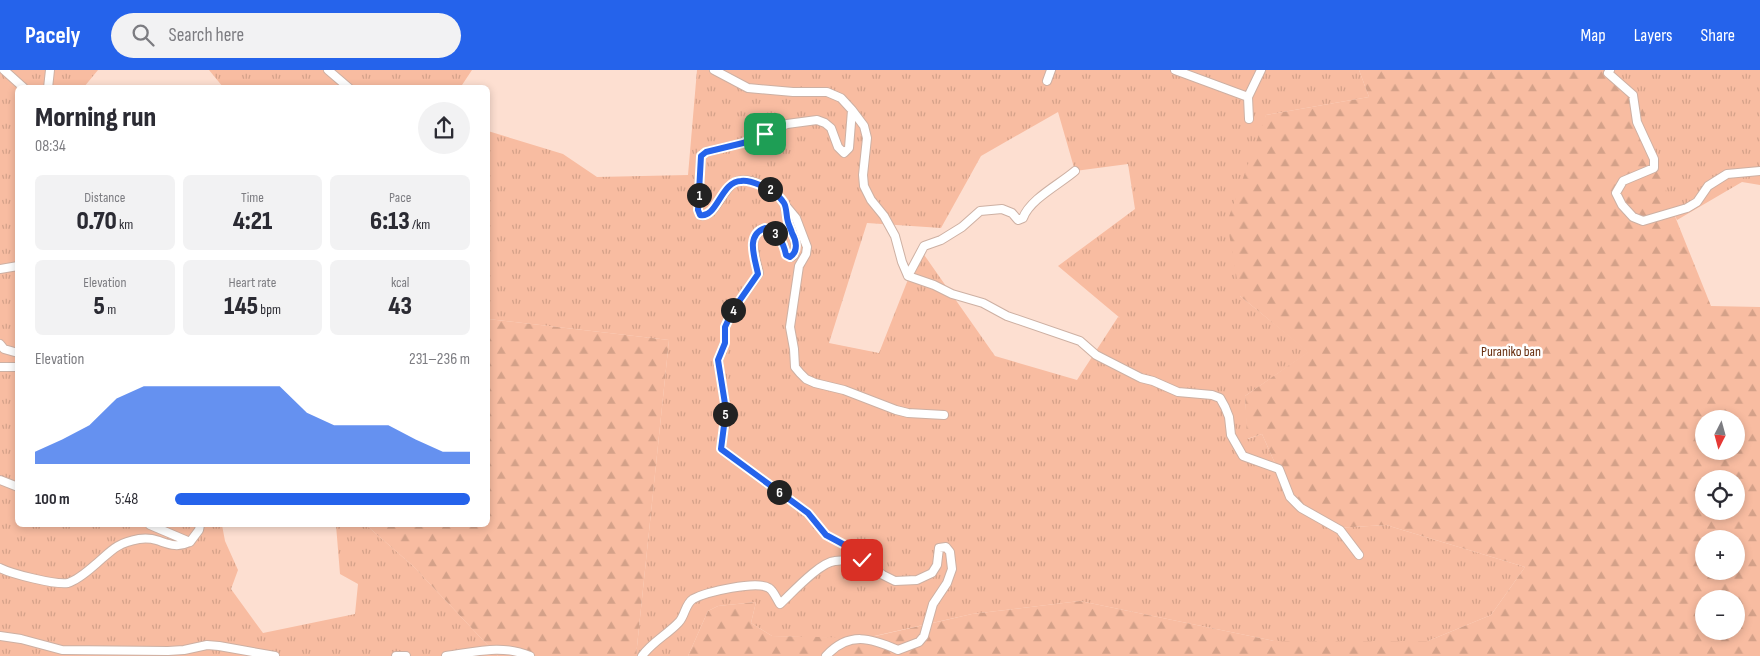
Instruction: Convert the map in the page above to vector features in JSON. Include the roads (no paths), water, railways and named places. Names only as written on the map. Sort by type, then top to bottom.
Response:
[{"type":"street","points":[[4,70],[21,85]]},
{"type":"street","points":[[48,85],[50,70]]},
{"type":"street","points":[[328,70],[346,85]]},
{"type":"street","points":[[714,70],[748,88],[793,92],[827,92],[841,98],[864,126],[866,138],[864,186],[895,236],[908,276],[934,285],[952,294],[983,303],[1007,316],[1080,341],[1096,355],[1141,378],[1178,392],[1212,395],[1220,398],[1229,417],[1231,435],[1243,456],[1280,468],[1290,497],[1301,508],[1340,530],[1360,555]]},
{"type":"street","points":[[1047,81],[1051,70]]},
{"type":"street","points":[[1175,70],[1248,97]]},
{"type":"street","points":[[1249,119],[1248,97],[1261,70]]},
{"type":"street","points":[[1610,70],[1608,73],[1633,95],[1637,122],[1654,159],[1654,168],[1623,181],[1616,193],[1622,206],[1633,217],[1643,221],[1687,208],[1697,202],[1708,186],[1727,174],[1760,171]]},
{"type":"street","points":[[852,110],[849,148],[844,153],[838,147],[831,128],[817,120],[787,124],[743,143],[706,152],[701,156],[698,210],[700,215],[710,214],[725,191],[740,180],[769,188],[796,218],[807,247],[806,254],[799,266],[790,327],[796,367],[800,373],[806,379],[815,383],[844,390],[896,410],[908,413],[944,415]]},
{"type":"street","points":[[908,276],[924,246],[941,240],[962,227],[980,211],[1002,209],[1012,213],[1018,220],[1023,218],[1026,210],[1050,187],[1062,182],[1075,171]]},
{"type":"street","points":[[785,204],[788,221],[796,240],[794,255],[790,257],[786,255],[784,244],[778,235],[765,228],[755,235],[752,241],[758,274],[733,310],[725,327],[725,343],[718,360],[726,410],[721,449],[808,513],[826,535],[854,550],[862,560],[883,575],[895,581],[917,580],[932,573],[937,566],[939,548],[946,547],[950,552],[952,569],[947,582],[933,604],[924,636],[919,642],[898,650],[877,641],[853,638],[833,648],[826,656]]},
{"type":"street","points":[[0,269],[15,266]]},
{"type":"street","points":[[0,344],[4,349],[15,352]]},
{"type":"street","points":[[0,367],[15,367]]},
{"type":"street","points":[[0,480],[15,486]]},
{"type":"street","points":[[155,527],[190,542]]},
{"type":"street","points":[[0,568],[40,579],[67,583],[79,578],[113,548],[145,538],[160,540],[173,546],[183,546],[190,542],[200,527]]},
{"type":"street","points":[[642,656],[681,620],[684,611],[692,600],[735,586],[756,586],[771,589],[780,604],[819,567],[834,560],[853,562],[862,560]]},
{"type":"street","points":[[0,636],[21,638],[62,650],[168,651],[207,645],[276,656]]},
{"type":"street","points":[[446,656],[494,649],[516,650],[530,656]]},
{"type":"street","points":[[396,656],[406,656]]},
{"type":"park label","name":"Puraniko ban","points":[[1511,351]]}]
